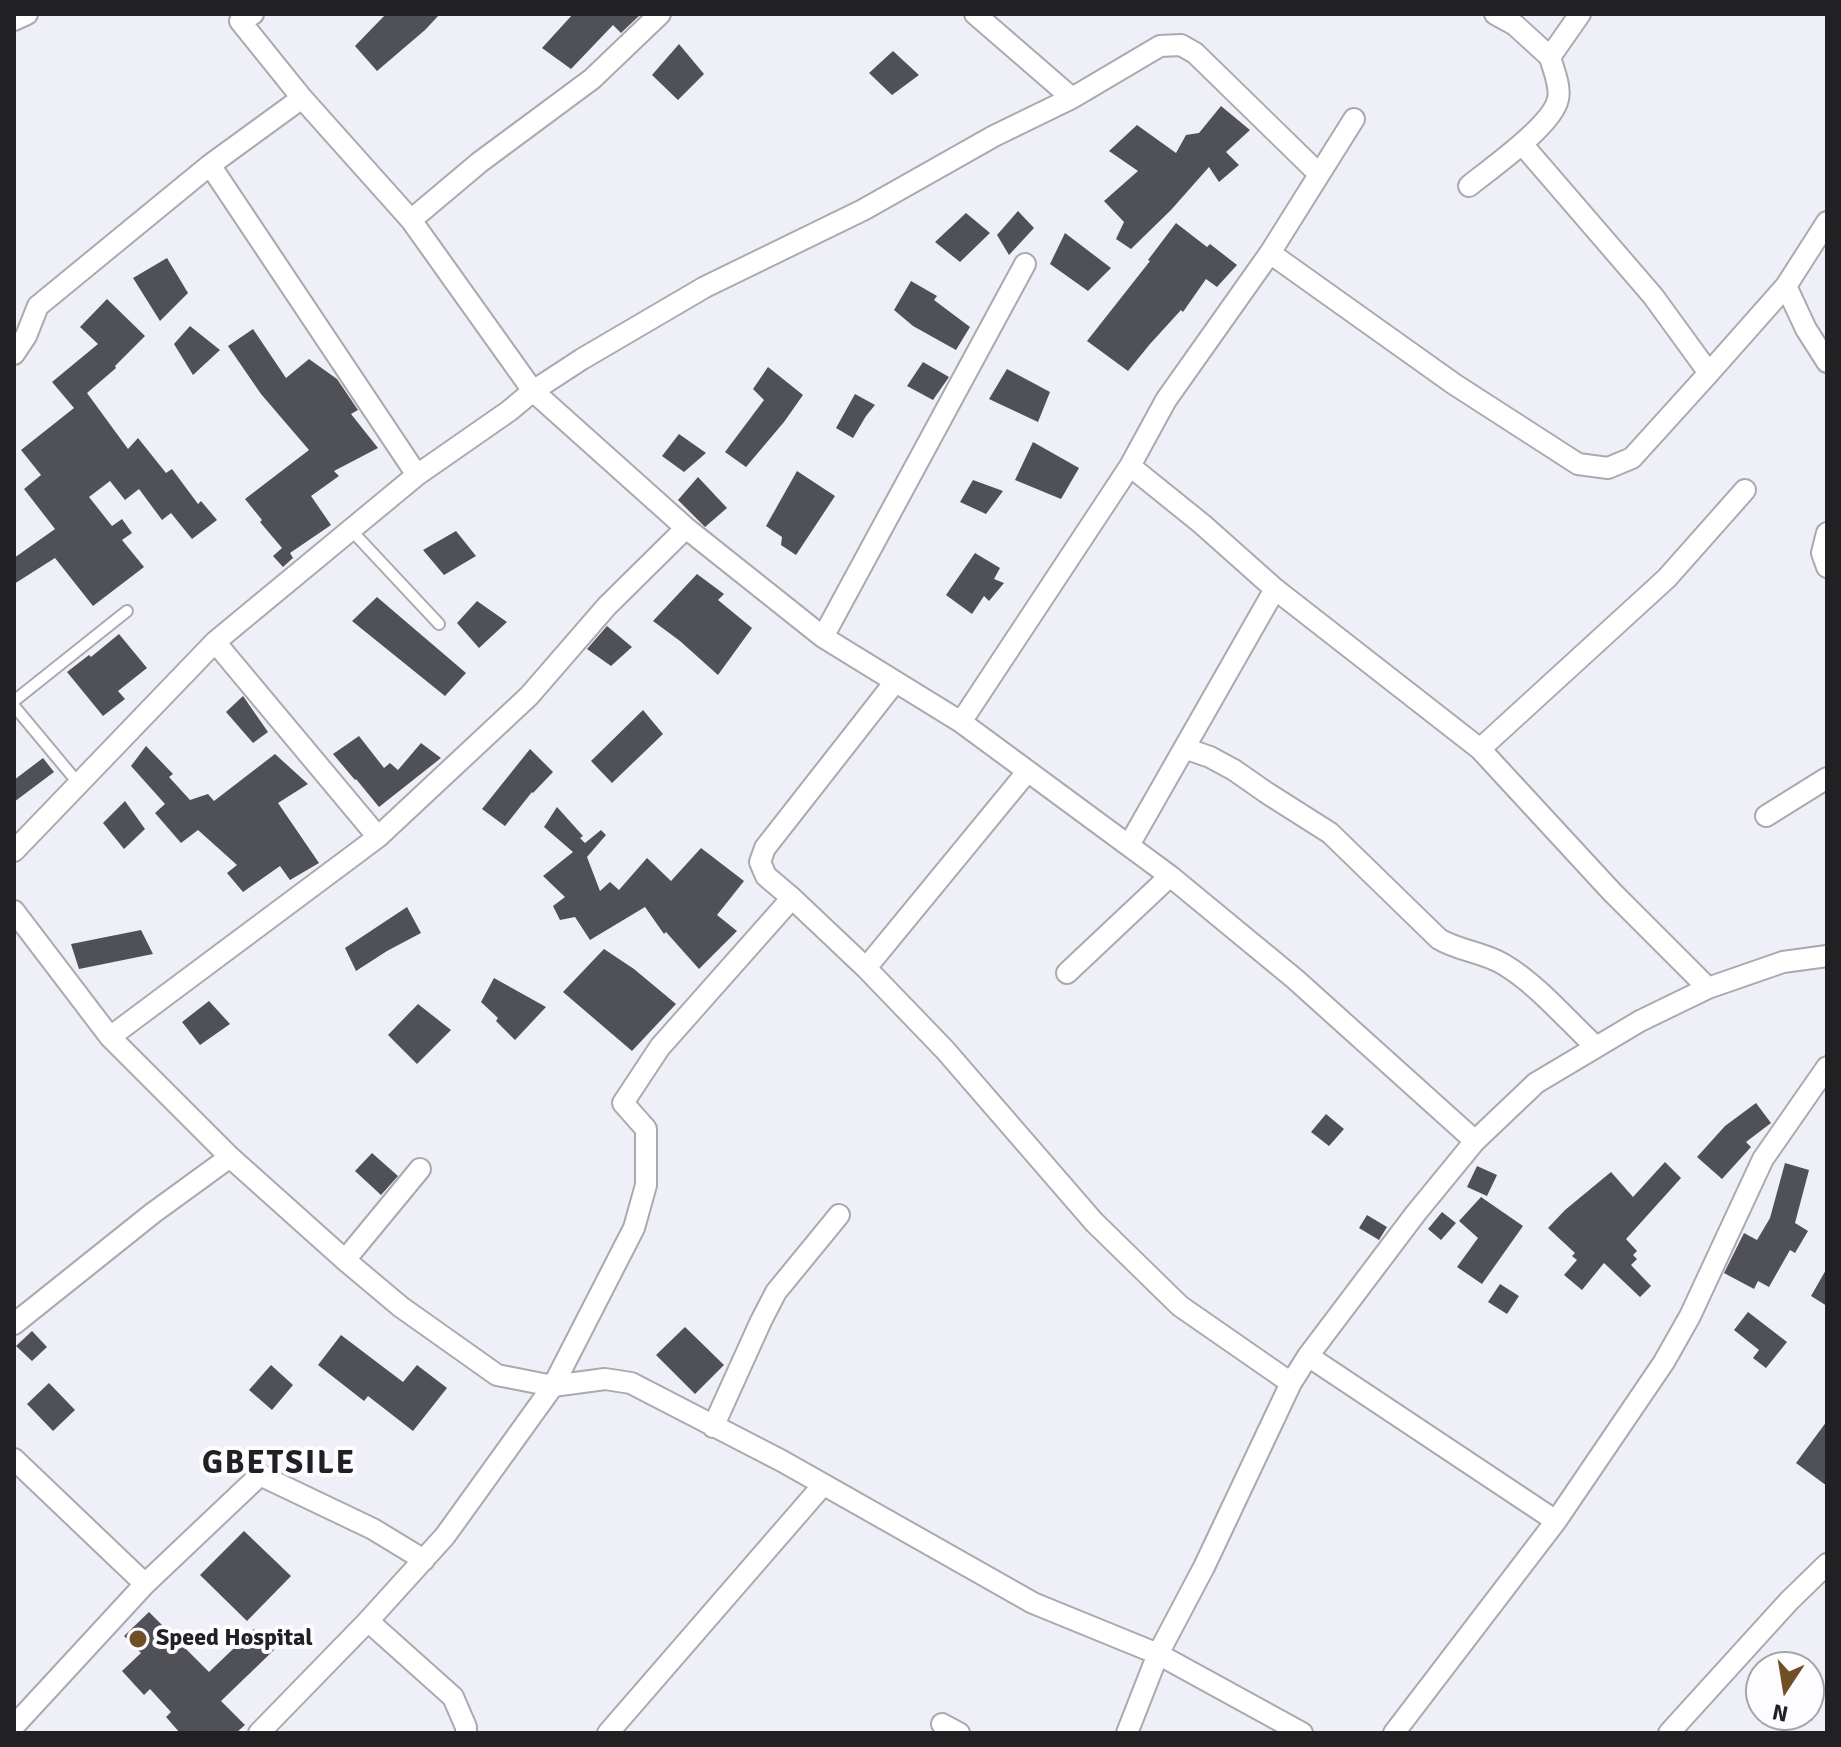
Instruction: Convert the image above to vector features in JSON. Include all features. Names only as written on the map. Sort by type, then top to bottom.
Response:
[{"type":"street","points":[[14,20],[27,14]]},
{"type":"street","points":[[253,14],[240,21],[302,98],[411,220],[533,391],[686,528],[823,637],[961,722],[1170,876],[1295,979],[1475,1141]]},
{"type":"street","points":[[411,220],[480,162],[592,79],[660,14]]},
{"type":"street","points":[[975,14],[1072,98]]},
{"type":"street","points":[[1469,186],[1522,144],[1552,114],[1558,99],[1550,57],[1515,25],[1495,14]]},
{"type":"street","points":[[1550,57],[1580,14]]},
{"type":"street","points":[[14,851],[215,642],[417,475],[533,391],[705,287],[863,210],[994,136],[1072,98],[1160,46],[1181,45],[1195,53],[1319,174]]},
{"type":"street","points":[[14,354],[26,336],[38,306],[210,165],[302,98]]},
{"type":"street","points":[[961,722],[1130,466],[1166,400],[1270,253],[1354,119]]},
{"type":"street","points":[[1522,144],[1653,296],[1709,373]]},
{"type":"street","points":[[210,165],[417,475]]},
{"type":"street","points":[[1270,253],[1454,384],[1578,464],[1608,468],[1632,458],[1709,373],[1786,286],[1827,222]]},
{"type":"street","points":[[823,637],[1025,264]]},
{"type":"street","points":[[1786,286],[1806,329],[1827,362]]},
{"type":"street","points":[[1130,466],[1275,589],[1480,749],[1612,892],[1708,988]]},
{"type":"street","points":[[1480,749],[1667,578],[1745,490]]},
{"type":"street","points":[[110,1037],[378,837],[529,696],[607,606],[686,528]]},
{"type":"street","points":[[1827,533],[1822,553],[1827,567]]},
{"type":"street","points":[[1129,845],[1275,589]]},
{"type":"street","points":[[215,642],[378,837]]},
{"type":"street","points":[[895,682],[765,848],[760,862],[766,876],[866,968],[945,1050],[1094,1222],[1180,1306],[1291,1383]]},
{"type":"street","points":[[1184,748],[1234,770],[1330,833],[1439,939],[1456,948],[1490,957],[1512,970],[1596,1047]]},
{"type":"street","points":[[866,968],[1027,772]]},
{"type":"street","points":[[1766,816],[1827,778]]},
{"type":"street","points":[[1067,973],[1170,876]]},
{"type":"street","points":[[259,1733],[445,1536],[553,1386],[634,1228],[646,1185],[646,1129],[623,1103],[660,1047],[792,898]]},
{"type":"street","points":[[14,911],[110,1037],[230,1157],[401,1307],[497,1375],[553,1386],[605,1379],[631,1383],[782,1461],[1033,1603],[1158,1654],[1302,1733]]},
{"type":"street","points":[[1127,1733],[1158,1654],[1204,1567],[1291,1383],[1416,1213],[1475,1141],[1536,1083],[1640,1021],[1708,988],[1783,962],[1827,956]]},
{"type":"street","points":[[1394,1733],[1556,1521],[1664,1362],[1690,1316],[1763,1159],[1827,1067]]},
{"type":"street","points":[[14,1324],[153,1213],[230,1157]]},
{"type":"street","points":[[345,1260],[420,1169]]},
{"type":"street","points":[[713,1427],[776,1292],[839,1215]]},
{"type":"street","points":[[1308,1356],[1556,1521]]},
{"type":"street","points":[[14,1459],[145,1584]]},
{"type":"street","points":[[14,1726],[145,1584],[259,1476],[373,1529],[424,1560]]},
{"type":"street","points":[[608,1733],[823,1485]]},
{"type":"street","points":[[1669,1733],[1827,1564]]},
{"type":"street","points":[[368,1621],[453,1697],[466,1733]]},
{"type":"lane","points":[[351,530],[439,624]]},
{"type":"lane","points":[[79,784],[14,704],[127,611]]},
{"type":"building","points":[[386,14],[440,14],[377,71],[355,46]]},
{"type":"building","points":[[573,14],[641,14],[621,33],[613,25],[571,69],[542,48]]},
{"type":"building","points":[[679,44],[704,74],[678,100],[652,75]]},
{"type":"building","points":[[893,51],[919,75],[892,95],[869,73]]},
{"type":"building","points":[[1221,106],[1250,130],[1226,152],[1239,165],[1219,182],[1209,167],[1131,249],[1116,239],[1124,222],[1104,201],[1138,171],[1109,151],[1137,125],[1176,153],[1186,135],[1199,133]]},
{"type":"building","points":[[1018,211],[1034,228],[1009,255],[997,235]]},
{"type":"building","points":[[966,213],[990,233],[960,262],[935,242]]},
{"type":"building","points":[[1176,223],[1237,265],[1217,287],[1206,279],[1183,312],[1181,310],[1128,371],[1087,341]]},
{"type":"building","points":[[1065,233],[1111,268],[1088,291],[1050,264]]},
{"type":"building","points":[[167,258],[188,293],[160,321],[133,278]]},
{"type":"building","points":[[911,281],[937,296],[934,300],[970,327],[956,350],[913,326],[894,310]]},
{"type":"building","points":[[107,299],[145,336],[116,368],[87,393],[128,449],[138,438],[166,473],[172,469],[198,504],[201,501],[217,520],[192,539],[171,513],[162,520],[139,489],[125,500],[110,481],[89,497],[112,526],[122,519],[132,533],[122,540],[144,567],[93,606],[55,558],[14,584],[14,558],[55,529],[24,489],[41,475],[21,450],[74,408],[52,382],[98,344],[80,327]]},
{"type":"building","points":[[190,326],[220,350],[193,375],[174,344]]},
{"type":"building","points":[[253,329],[286,378],[309,359],[337,379],[358,410],[351,414],[378,448],[334,471],[339,476],[311,496],[331,525],[290,553],[293,558],[283,567],[273,556],[282,548],[245,499],[309,450],[261,394],[228,346]]},
{"type":"building","points":[[923,362],[949,377],[933,400],[907,386]]},
{"type":"building","points":[[768,367],[803,395],[746,467],[725,452],[764,400],[753,389]]},
{"type":"building","points":[[1007,369],[1050,392],[1038,422],[989,399]]},
{"type":"building","points":[[855,394],[875,405],[853,438],[836,428]]},
{"type":"building","points":[[679,434],[706,453],[684,472],[662,456]]},
{"type":"building","points":[[1033,442],[1079,468],[1061,499],[1015,480]]},
{"type":"building","points":[[797,471],[835,496],[796,555],[781,545],[782,537],[766,526]]},
{"type":"building","points":[[698,477],[727,508],[705,527],[678,500]]},
{"type":"building","points":[[973,480],[1003,491],[986,514],[960,502]]},
{"type":"building","points":[[456,531],[476,556],[444,575],[423,550]]},
{"type":"building","points":[[975,553],[1000,568],[994,579],[1004,583],[989,601],[984,596],[972,614],[946,595]]},
{"type":"building","points":[[697,574],[724,594],[718,600],[752,628],[718,675],[653,621]]},
{"type":"building","points":[[377,597],[466,673],[445,696],[352,621]]},
{"type":"building","points":[[477,601],[507,622],[479,648],[457,623]]},
{"type":"building","points":[[607,626],[632,647],[611,666],[587,649]]},
{"type":"building","points":[[119,634],[147,668],[118,691],[125,699],[103,716],[67,672]]},
{"type":"building","points":[[243,696],[268,732],[253,743],[226,712]]},
{"type":"building","points":[[643,710],[663,734],[612,783],[591,761]]},
{"type":"building","points":[[359,736],[384,768],[390,763],[398,770],[421,743],[441,758],[379,807],[333,754]]},
{"type":"building","points":[[146,746],[173,774],[169,777],[190,800],[208,794],[214,801],[275,754],[308,784],[278,803],[319,863],[290,880],[280,866],[243,892],[227,873],[237,865],[198,830],[181,843],[155,813],[165,804],[131,766]]},
{"type":"building","points":[[530,749],[553,772],[532,792],[505,826],[482,809]]},
{"type":"building","points":[[43,758],[54,772],[14,802],[14,780]]},
{"type":"building","points":[[125,801],[145,829],[124,849],[103,823]]},
{"type":"building","points":[[557,807],[583,836],[580,838],[585,843],[601,830],[606,835],[587,857],[600,891],[610,882],[619,890],[647,858],[671,881],[701,848],[744,881],[717,915],[737,931],[699,969],[666,932],[664,934],[645,907],[590,940],[575,917],[560,920],[553,906],[565,897],[543,876],[573,852],[544,827]]},
{"type":"building","points":[[407,907],[421,933],[356,971],[345,948]]},
{"type":"building","points":[[141,930],[153,954],[79,969],[71,944]]},
{"type":"building","points":[[604,949],[676,1004],[632,1051],[563,992]]},
{"type":"building","points":[[494,978],[546,1007],[515,1040],[481,1002]]},
{"type":"building","points":[[209,1001],[230,1024],[200,1045],[182,1022]]},
{"type":"building","points":[[418,1004],[451,1030],[417,1064],[388,1035]]},
{"type":"building","points":[[1756,1103],[1771,1123],[1746,1142],[1751,1147],[1722,1179],[1697,1157],[1725,1126]]},
{"type":"building","points":[[1326,1114],[1344,1129],[1329,1146],[1311,1132]]},
{"type":"building","points":[[372,1153],[398,1176],[381,1195],[355,1171]]},
{"type":"building","points":[[1665,1162],[1681,1178],[1626,1239],[1637,1251],[1633,1255],[1637,1259],[1631,1265],[1651,1286],[1640,1297],[1604,1263],[1582,1290],[1564,1275],[1577,1260],[1572,1256],[1575,1253],[1548,1228],[1611,1172],[1633,1197]]},
{"type":"building","points":[[1785,1163],[1809,1170],[1795,1223],[1808,1231],[1795,1253],[1790,1250],[1769,1287],[1758,1281],[1754,1289],[1724,1273],[1744,1233],[1757,1240],[1770,1218]]},
{"type":"building","points":[[1477,1166],[1497,1175],[1487,1196],[1467,1187]]},
{"type":"building","points":[[1481,1197],[1523,1226],[1482,1284],[1457,1267],[1478,1238],[1459,1221]]},
{"type":"building","points":[[1442,1212],[1456,1223],[1441,1240],[1428,1229]]},
{"type":"building","points":[[1367,1215],[1387,1227],[1379,1240],[1359,1228]]},
{"type":"building","points":[[1827,1268],[1827,1306],[1811,1296]]},
{"type":"building","points":[[1500,1284],[1519,1296],[1507,1314],[1488,1302]]},
{"type":"building","points":[[1748,1312],[1787,1342],[1766,1368],[1753,1358],[1759,1350],[1734,1330]]},
{"type":"building","points":[[685,1327],[724,1365],[695,1394],[656,1355]]},
{"type":"building","points":[[32,1331],[47,1347],[32,1361],[16,1346]]},
{"type":"building","points":[[341,1335],[403,1382],[417,1365],[447,1388],[413,1431],[368,1396],[364,1401],[318,1365]]},
{"type":"building","points":[[271,1365],[293,1385],[272,1410],[249,1390]]},
{"type":"building","points":[[49,1383],[75,1410],[53,1431],[27,1404]]},
{"type":"building","points":[[1827,1421],[1827,1486],[1796,1463]]},
{"type":"building","points":[[244,1531],[291,1576],[247,1621],[200,1575]]},
{"type":"building","points":[[149,1612],[209,1672],[254,1629],[274,1650],[221,1701],[245,1725],[236,1733],[180,1733],[166,1717],[171,1712],[150,1689],[144,1695],[122,1671],[141,1653],[124,1636]]},
{"type":"place","name":"Speed Hospital","points":[[138,1639]]},
{"type":"district","name":"GBETSILE","points":[[279,1465]]}]
